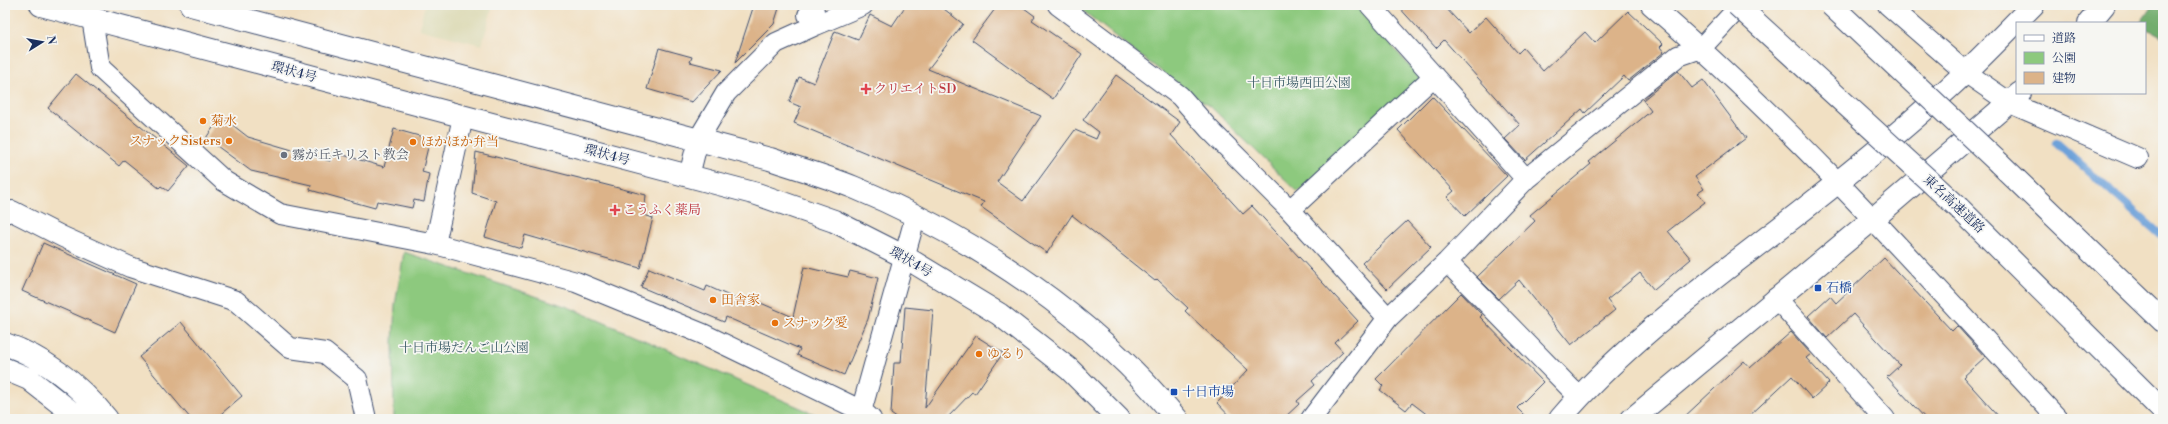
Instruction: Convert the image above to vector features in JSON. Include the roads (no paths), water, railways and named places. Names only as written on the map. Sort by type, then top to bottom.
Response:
[{"type":"main road","name":"環状4号","points":[[41,5],[463,118],[758,194],[834,221],[905,257],[999,314],[1070,369],[1119,419]]},
{"type":"main road","points":[[191,5],[213,8],[770,159],[852,186],[916,215],[1010,270],[1106,343],[1159,397],[1177,419]]},
{"type":"main road","name":"東名高速道路","points":[[1737,5],[1959,208],[2163,411]]},
{"type":"main road","points":[[1831,5],[1999,163],[2163,321]]},
{"type":"main road","points":[[1560,419],[1579,397],[1629,348],[1722,272],[1838,182],[1965,72],[2033,5]]},
{"type":"main road","points":[[2090,22],[2104,5]]},
{"type":"main road","points":[[1632,419],[1873,219],[2015,98]]},
{"type":"main road","points":[[5,344],[41,361],[72,382],[107,419]]},
{"type":"main road","points":[[5,368],[29,379],[80,419]]},
{"type":"street","points":[[800,5],[816,25]]},
{"type":"street","points":[[813,5],[816,25]]},
{"type":"street","points":[[689,176],[698,140],[726,93],[776,43],[863,5]]},
{"type":"street","points":[[1058,5],[1180,96],[1209,129],[1290,210],[1388,318]]},
{"type":"street","points":[[1370,5],[1526,179]]},
{"type":"street","points":[[1650,5],[1700,48],[1838,182],[2058,419]]},
{"type":"street","points":[[1311,419],[1388,318],[1447,262],[1526,179],[1678,56],[1700,48],[1741,5]]},
{"type":"street","points":[[1888,5],[1965,72],[2138,158]]},
{"type":"street","points":[[92,18],[100,68],[224,181],[280,214],[435,244],[576,282],[703,334],[864,416],[916,215]]},
{"type":"street","points":[[1290,210],[1434,76]]},
{"type":"street","points":[[435,244],[463,118]]},
{"type":"street","points":[[5,213],[12,211],[62,237],[130,267],[236,301],[290,348],[325,353],[357,379],[366,419]]},
{"type":"street","points":[[1447,262],[1579,397]]},
{"type":"street","points":[[1776,298],[1885,419]]},
{"type":"waterway","points":[[2057,143],[2163,237]]},
{"type":"place","name":"クリエイトSD","points":[[866,89]]},
{"type":"place","name":"菊水","points":[[203,121]]},
{"type":"place","name":"スナックSisters","points":[[229,141]]},
{"type":"place","name":"ほかほか弁当","points":[[413,142]]},
{"type":"place","name":"霧が丘キリスト教会","points":[[284,155]]},
{"type":"place","name":"こうふく薬局","points":[[615,210]]},
{"type":"place","name":"石橋","points":[[1818,288]]},
{"type":"place","name":"田舎家","points":[[713,300]]},
{"type":"place","name":"スナック愛","points":[[775,323]]},
{"type":"place","name":"ゆるり","points":[[979,354]]},
{"type":"place","name":"十日市場","points":[[1174,392]]},
{"type":"park label","name":"十日市場西田公園","points":[[1299,83]]},
{"type":"park label","name":"十日市場だんご山公園","points":[[464,348]]}]
